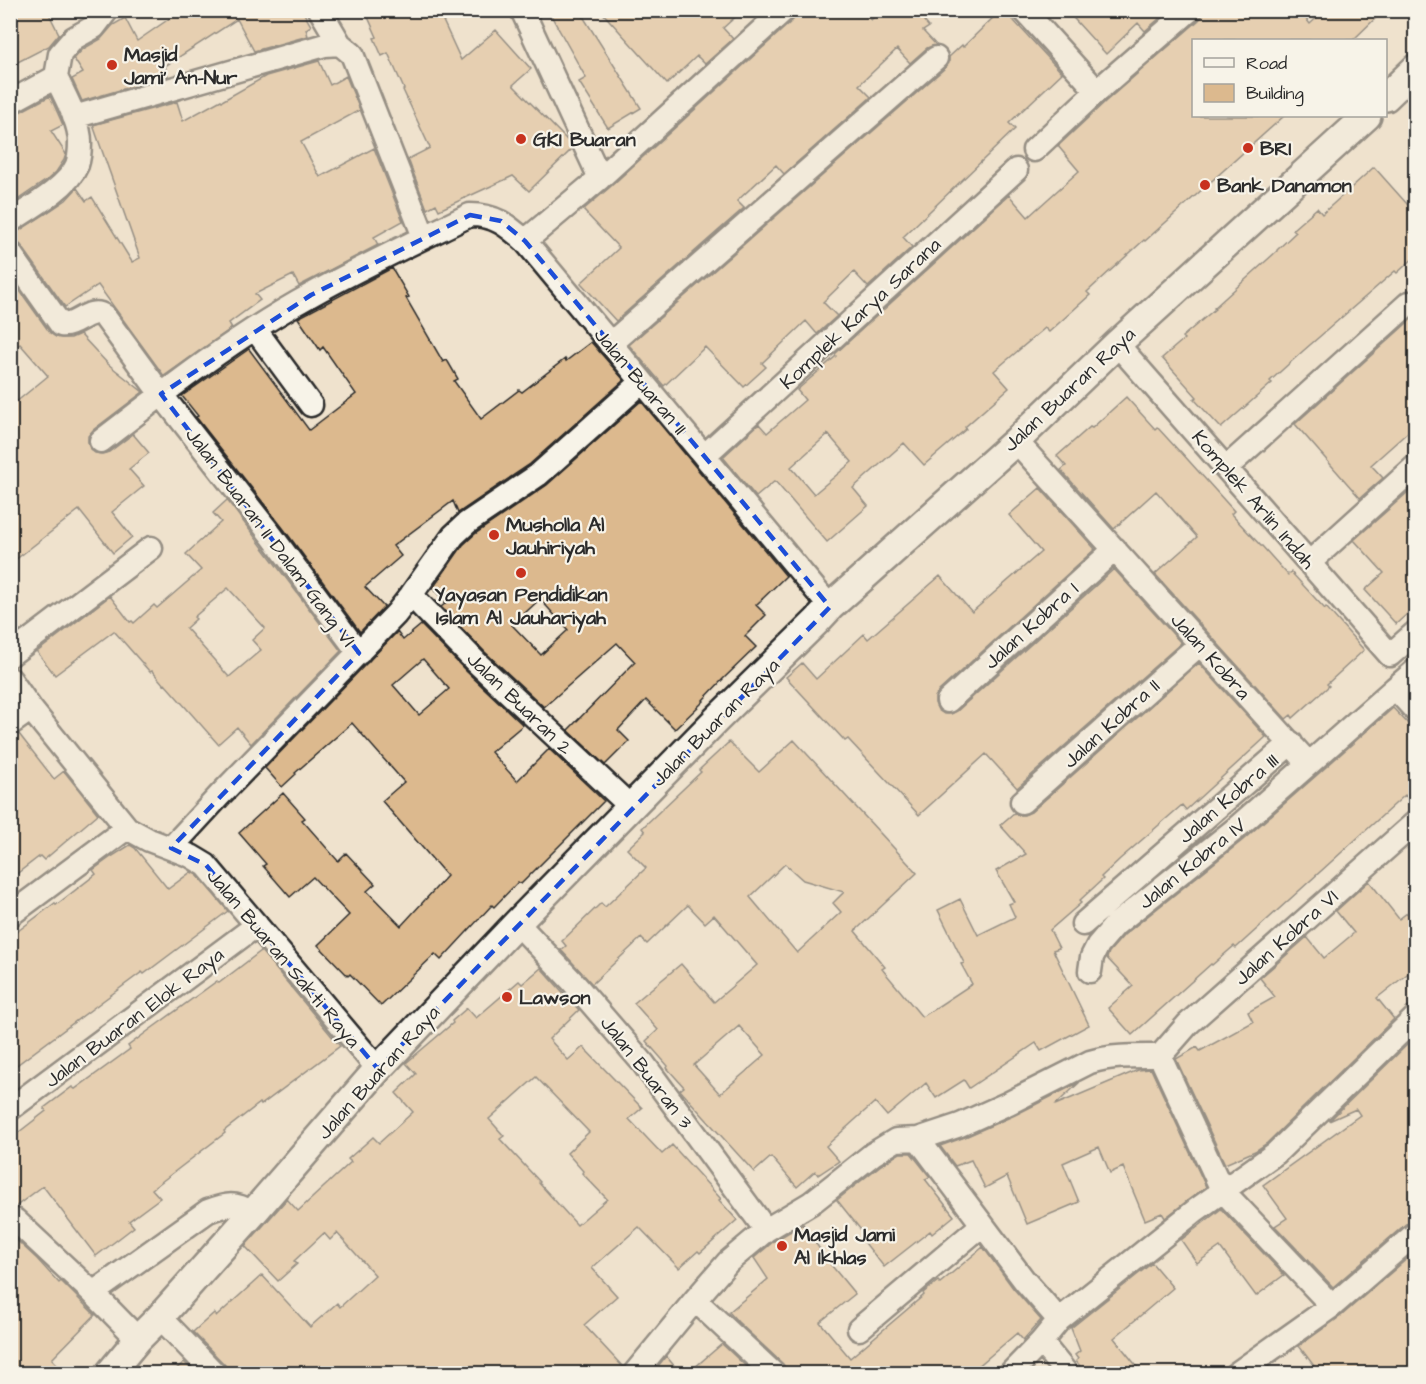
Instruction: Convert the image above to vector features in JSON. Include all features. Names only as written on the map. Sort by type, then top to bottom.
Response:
[{"type":"street","points":[[10,221],[45,199],[64,182],[77,164],[80,141],[74,117],[56,77],[60,54],[74,39],[94,27],[107,10]]},
{"type":"street","points":[[320,10],[340,44],[352,54],[424,237]]},
{"type":"street","points":[[522,10],[600,178]]},
{"type":"street","points":[[525,241],[600,178],[784,10]]},
{"type":"street","points":[[1024,10],[1096,91]]},
{"type":"street","points":[[1034,150],[1096,91],[1190,10]]},
{"type":"street","points":[[74,117],[325,45],[340,44]]},
{"type":"street","points":[[610,344],[936,58]]},
{"type":"street","points":[[1387,96],[1416,69]]},
{"type":"street","points":[[10,102],[56,77]]},
{"type":"street","name":"Jalan Buaran Raya","points":[[109,1374],[378,1069],[517,923],[830,607],[1016,441],[1117,344],[1366,117]]},
{"type":"street","name":"Komplek Karya Sarana","points":[[704,456],[1016,170]]},
{"type":"street","name":"Jalan Buaran II","points":[[101,441],[202,364],[310,295],[470,215],[480,215],[501,221],[525,241],[830,607]]},
{"type":"street","name":"Jalan Buaran II Dalam Gang VI","points":[[10,253],[61,325],[66,326],[93,313],[100,313],[104,316],[358,653],[396,614],[453,536],[467,523],[538,475],[642,382]]},
{"type":"street","points":[[1226,468],[1409,303]]},
{"type":"street","points":[[255,329],[311,405]]},
{"type":"street","name":"Komplek Arlin Indah","points":[[1117,344],[1390,655],[1416,632]]},
{"type":"street","name":"Jalan Kobra","points":[[1016,441],[1308,763]]},
{"type":"street","points":[[1309,563],[1416,466]]},
{"type":"street","points":[[10,655],[152,548]]},
{"type":"street","name":"Jalan Kobra I","points":[[948,701],[1114,549]]},
{"type":"street","name":"Jalan Buaran 2","points":[[411,595],[476,663],[631,807]]},
{"type":"street","name":"Jalan Kobra II","points":[[1022,802],[1200,644]]},
{"type":"street","points":[[171,848],[358,653]]},
{"type":"street","points":[[1308,763],[1416,670]]},
{"type":"street","name":"Jalan Buaran Sakti Raya","points":[[10,679],[31,709],[127,828],[148,840],[191,856],[206,865],[378,1069]]},
{"type":"street","points":[[1395,688],[1416,711]]},
{"type":"street","points":[[10,724],[31,709]]},
{"type":"street","name":"Jalan Kobra III","points":[[1083,924],[1291,743]]},
{"type":"street","name":"Jalan Kobra IV","points":[[1090,971],[1092,957],[1098,945],[1115,925],[1234,830],[1308,763]]},
{"type":"street","name":"Jalan Kobra VI","points":[[1160,1056],[1188,1024],[1416,822]]},
{"type":"street","points":[[10,915],[127,828]]},
{"type":"street","name":"Jalan Buaran 3","points":[[517,923],[572,981],[643,1063],[766,1230]]},
{"type":"street","name":"Jalan Buaran Elok Raya","points":[[10,1109],[257,925]]},
{"type":"street","points":[[1010,1374],[1059,1320],[1222,1190],[1248,1174],[1276,1152],[1416,1017]]},
{"type":"street","points":[[634,1374],[728,1262],[766,1230],[811,1203],[873,1154],[896,1140],[918,1139],[960,1125],[1090,1062],[1117,1056],[1160,1056],[1222,1190],[1332,1306]]},
{"type":"street","points":[[918,1139],[1033,1293],[1059,1320]]},
{"type":"street","points":[[93,1293],[208,1211],[225,1205],[241,1206],[253,1213]]},
{"type":"street","points":[[15,1220],[138,1339]]},
{"type":"street","points":[[859,1329],[982,1225]]},
{"type":"street","points":[[1236,1374],[1332,1306],[1416,1233]]},
{"type":"street","points":[[695,1300],[774,1374]]},
{"type":"street","points":[[160,1317],[215,1374]]},
{"type":"street","points":[[1041,1342],[1067,1374]]},
{"type":"highlighted area","points":[[470,215],[501,221],[525,241],[830,607],[378,1069],[206,865],[171,848],[359,653],[161,394],[311,295]]},
{"type":"building","points":[[10,10],[47,10],[59,34],[49,46],[10,66]]},
{"type":"building","points":[[182,10],[302,10],[311,26],[306,29],[308,36],[254,51],[237,19],[165,66],[168,76],[82,101],[72,79],[83,73],[74,59],[83,49],[101,39],[113,25],[125,18],[137,41]]},
{"type":"building","points":[[367,10],[438,10],[461,60],[496,30],[531,69],[513,85],[568,141],[572,149],[529,191],[513,176],[439,210],[436,204],[427,209],[408,159],[430,148],[388,53],[382,56],[374,38],[377,37]]},
{"type":"building","points":[[548,10],[579,10],[641,108],[608,128],[579,82],[586,78]]},
{"type":"building","points":[[600,10],[743,10],[723,28],[733,39],[705,64],[697,56],[667,84]]},
{"type":"building","points":[[797,10],[861,10],[871,20],[881,10],[936,10],[924,21],[929,27],[923,31],[936,45],[927,48],[910,63],[897,49],[859,85],[871,97],[784,174],[776,165],[737,201],[744,208],[616,321],[581,283],[619,248],[583,210],[793,20],[797,15]]},
{"type":"building","points":[[1001,10],[1004,10],[1062,73],[1009,123],[1015,129],[903,237],[912,247],[868,287],[854,272],[823,302],[837,316],[817,334],[806,321],[762,363],[766,367],[744,387],[705,347],[664,386],[629,345],[945,68],[949,63],[949,57],[962,45],[963,47]]},
{"type":"building","points":[[1066,10],[1169,10],[1145,31],[1138,23],[1106,54]]},
{"type":"building","points":[[1203,10],[1299,10],[1310,24],[1325,10],[1384,10],[1354,39],[1192,39],[1192,117],[1283,117],[1087,292],[1090,295],[1049,332],[1045,328],[994,371],[1009,388],[965,427],[966,429],[924,465],[904,443],[853,488],[868,506],[827,542],[775,481],[756,497],[723,457],[759,424],[767,433],[805,400],[797,390],[1009,195],[1028,217],[1079,171],[1058,146],[1203,15]],"holes":[[[828,434],[852,462],[814,494],[791,467]]]},
{"type":"building","points":[[319,61],[330,85],[346,76],[360,110],[301,142],[320,177],[374,148],[403,221],[374,237],[378,245],[299,286],[293,275],[255,294],[260,300],[229,323],[232,328],[164,376],[98,285],[65,307],[21,245],[10,240],[10,234],[17,232],[66,200],[77,188],[86,201],[92,197],[132,262],[140,258],[93,125],[177,102],[183,121],[266,76]]},
{"type":"building","points":[[50,96],[63,125],[51,131],[66,154],[64,160],[48,179],[10,205],[10,115]]},
{"type":"building","points":[[1374,167],[1416,214],[1416,256],[1397,273],[1395,271],[1303,351],[1270,381],[1272,383],[1221,428],[1194,399],[1197,397],[1162,358],[1277,251],[1296,232],[1293,229],[1317,208],[1322,214]]},
{"type":"building","points":[[392,268],[409,297],[406,298],[443,362],[447,360],[458,379],[454,381],[481,419],[519,390],[522,392],[591,342],[624,380],[530,464],[458,513],[453,501],[393,546],[401,556],[365,587],[384,607],[360,632],[182,396],[249,349],[309,430],[356,394],[323,347],[320,350],[298,318]]},
{"type":"building","points":[[10,277],[50,333],[62,338],[71,338],[80,334],[108,364],[143,392],[88,436],[90,449],[95,453],[109,452],[133,434],[149,453],[129,469],[144,486],[112,512],[132,537],[113,553],[79,510],[10,564],[10,407],[48,376],[20,344],[10,352]]},
{"type":"building","points":[[1416,315],[1416,425],[1371,465],[1383,478],[1360,498],[1295,424]]},
{"type":"building","points":[[1126,397],[1155,429],[1157,427],[1180,451],[1234,511],[1231,514],[1288,575],[1291,572],[1364,650],[1293,718],[1291,715],[1286,719],[1155,574],[1197,537],[1156,491],[1114,529],[1061,470],[1066,466],[1057,456]]},
{"type":"building","points":[[641,401],[786,576],[756,605],[766,615],[745,636],[756,647],[675,729],[646,700],[618,730],[629,741],[605,765],[568,730],[635,662],[617,643],[544,707],[441,607],[446,603],[433,588],[463,545],[475,534],[547,485]],"holes":[[[540,599],[568,630],[541,655],[512,625]]]},
{"type":"building","points":[[1416,485],[1416,606],[1396,624],[1365,590],[1384,573],[1354,540]]},
{"type":"building","points":[[1040,488],[1095,549],[939,691],[935,697],[938,710],[944,714],[957,711],[1114,569],[1181,643],[1017,788],[986,754],[919,815],[848,739],[845,741],[786,677],[802,663],[816,679],[864,634],[868,639],[940,576],[972,612],[1041,552],[1009,515]]},
{"type":"building","points":[[227,500],[341,651],[251,744],[237,727],[218,744],[114,631],[55,675],[37,652],[110,596],[130,622],[134,623],[154,605],[157,608],[201,570],[186,554],[221,522],[213,513]],"holes":[[[228,588],[265,628],[252,640],[261,650],[229,677],[186,628],[196,619],[194,617]]]},
{"type":"building","points":[[421,625],[523,725],[491,752],[517,781],[549,749],[604,801],[521,884],[518,882],[494,907],[492,905],[441,960],[435,954],[381,1006],[318,945],[349,915],[313,877],[290,897],[239,833],[283,793],[305,818],[302,820],[338,861],[346,853],[375,884],[367,891],[401,926],[447,876],[382,801],[404,782],[352,723],[282,787],[265,768],[397,632],[403,640]],"holes":[[[423,659],[449,689],[419,715],[393,685]]]},
{"type":"building","points":[[1199,663],[1266,737],[1186,810],[1182,805],[1120,859],[1101,877],[1103,879],[1079,901],[1081,903],[1050,930],[1059,948],[1053,950],[1089,1025],[1041,1051],[1036,1043],[969,1088],[964,1080],[936,1098],[926,1083],[887,1116],[875,1102],[826,1146],[839,1161],[818,1175],[815,1171],[797,1187],[771,1157],[754,1172],[680,1090],[684,1087],[646,1041],[658,1030],[634,1003],[681,964],[714,1002],[757,965],[714,915],[705,923],[688,905],[647,944],[641,938],[592,984],[561,950],[566,946],[562,941],[601,903],[605,907],[646,868],[627,849],[645,832],[642,828],[729,742],[759,772],[794,740],[917,873],[855,931],[885,967],[882,969],[922,1017],[972,984],[938,910],[960,899],[978,935],[1015,917],[1009,904],[1014,902],[996,871],[1026,854],[1000,825],[1014,813],[1024,815],[1031,812]],"holes":[[[785,864],[803,880],[844,892],[833,903],[841,912],[797,953],[750,897]],[[739,1026],[765,1055],[720,1094],[694,1065]]]},
{"type":"building","points":[[1393,708],[1416,732],[1416,808],[1405,795],[1236,948],[1234,946],[1211,964],[1132,1035],[1108,1008],[1133,986],[1107,958],[1109,952],[1124,935],[1243,840]]},
{"type":"building","points":[[19,734],[54,779],[64,771],[98,814],[44,860],[40,856],[10,879],[10,737]]},
{"type":"building","points":[[130,845],[135,848],[168,889],[191,872],[197,875],[228,911],[10,1070],[10,937],[96,874],[93,870]]},
{"type":"building","points":[[1369,881],[1399,919],[1416,906],[1416,967],[1377,998],[1394,1019],[1267,1143],[1225,1164],[1176,1059],[1197,1047],[1200,1051],[1253,1022],[1248,1012],[1275,997],[1260,978],[1307,937],[1324,958],[1354,933],[1336,911]]},
{"type":"building","points":[[261,951],[340,1046],[261,1105],[260,1103],[152,1189],[160,1198],[129,1221],[134,1227],[96,1256],[43,1186],[15,1207],[10,1207],[10,1139],[46,1111],[44,1108],[72,1087],[75,1089],[130,1049],[128,1046],[148,1031],[217,981],[219,983]]},
{"type":"building","points":[[541,968],[579,1010],[549,1039],[568,1060],[583,1047],[642,1108],[629,1119],[662,1154],[672,1145],[737,1220],[700,1253],[698,1251],[679,1268],[639,1227],[592,1268],[617,1296],[584,1325],[623,1367],[621,1374],[228,1374],[225,1365],[193,1332],[214,1313],[217,1316],[262,1275],[310,1327],[337,1303],[340,1307],[375,1275],[337,1233],[330,1240],[324,1233],[294,1261],[297,1264],[278,1281],[245,1246],[287,1199],[298,1211],[351,1162],[348,1159],[373,1137],[379,1143],[413,1112],[396,1093],[416,1074],[406,1063],[467,1008],[476,1018],[519,981],[522,984]],"holes":[[[536,1077],[589,1132],[567,1153],[583,1171],[582,1173],[607,1199],[577,1225],[500,1139],[504,1136],[489,1119]]]},
{"type":"building","points":[[1412,1040],[1416,1044],[1416,1220],[1407,1223],[1333,1287],[1275,1226],[1287,1218],[1263,1185],[1360,1115],[1356,1109],[1329,1121]]},
{"type":"building","points":[[1151,1069],[1206,1187],[1165,1218],[1162,1213],[1145,1220],[1123,1167],[1110,1173],[1099,1147],[1063,1163],[1079,1202],[1027,1224],[1007,1176],[985,1188],[971,1160],[955,1166],[940,1146],[1015,1115],[1080,1082],[1055,1105],[1138,1070]]},
{"type":"building","points":[[900,1153],[911,1153],[930,1177],[925,1179],[954,1216],[932,1234],[930,1231],[884,1267],[861,1238],[865,1235],[837,1200]]},
{"type":"building","points":[[1221,1209],[1284,1275],[1256,1296],[1220,1247],[1197,1263],[1181,1240]]},
{"type":"building","points":[[803,1224],[827,1260],[855,1294],[820,1322],[850,1358],[924,1295],[923,1293],[938,1281],[940,1283],[983,1247],[1013,1288],[1041,1320],[1023,1340],[1017,1333],[969,1374],[789,1374],[783,1364],[729,1312],[768,1279],[754,1258],[774,1241]]},
{"type":"building","points":[[10,1234],[95,1315],[52,1359],[57,1364],[48,1374],[10,1374]]},
{"type":"building","points":[[1416,1251],[1416,1374],[1320,1374],[1299,1346],[1341,1316]]},
{"type":"building","points":[[1152,1263],[1173,1288],[1114,1338],[1143,1374],[1086,1374],[1076,1361],[1078,1359],[1075,1355],[1080,1351],[1071,1328]]},
{"type":"building","points":[[722,1344],[753,1373],[687,1374]]},
{"type":"building","points":[[666,1356],[681,1374],[652,1374]]},
{"type":"building","points":[[184,1362],[196,1374],[171,1374]]},
{"type":"place","name":"Masjid Jami' An-Nur","points":[[112,65]]},
{"type":"place","name":"GKI Buaran","points":[[521,139]]},
{"type":"place","name":"BRI","points":[[1248,148]]},
{"type":"place","name":"Bank Danamon","points":[[1205,185]]},
{"type":"place","name":"Musholla Al Jauhiriyah","points":[[494,535]]},
{"type":"place","name":"Yayasan Pendidikan Islam Al Jauhariyah","points":[[521,573]]},
{"type":"place","name":"Lawson","points":[[507,997]]},
{"type":"place","name":"Masjid Jami Al Ikhlas","points":[[782,1246]]}]
